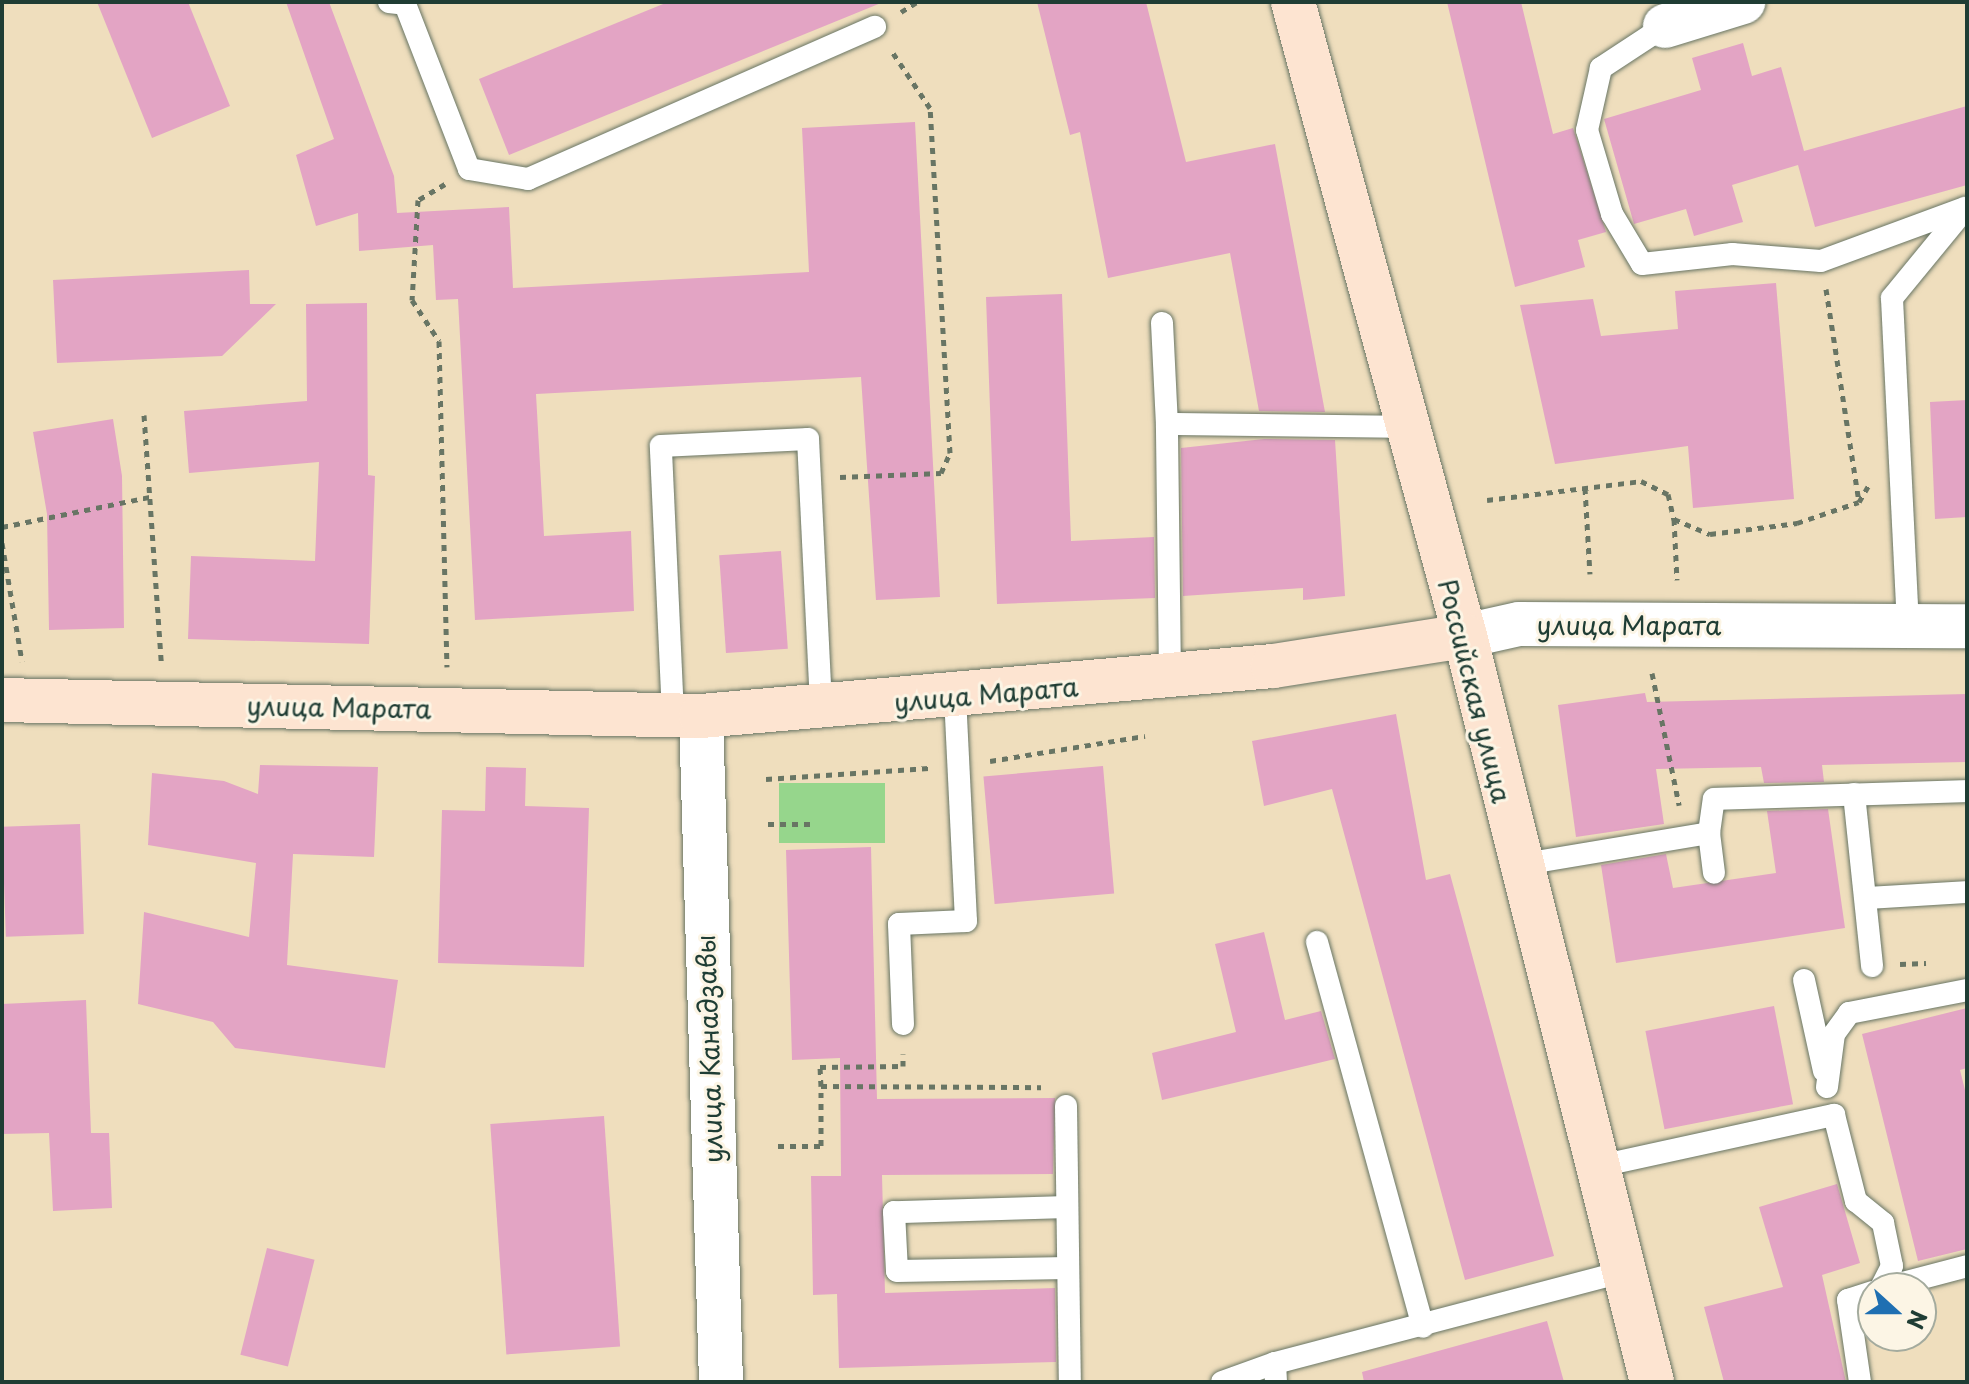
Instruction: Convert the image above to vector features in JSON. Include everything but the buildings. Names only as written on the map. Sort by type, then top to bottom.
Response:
[{"type":"street","name":"Российская улица","points":[[1293,2],[1405,427],[1465,636],[1518,865],[1652,1382]]},
{"type":"street","points":[[1665,26],[1743,2]]},
{"type":"street","name":"улица Марата","points":[[12,681],[687,716],[821,709],[1170,677],[1465,636],[1519,624],[1967,626]]},
{"type":"street","name":"улица Канадзавы","points":[[687,716],[721,1382]]},
{"type":"lane","points":[[401,3],[469,169],[528,179],[875,27]]},
{"type":"lane","points":[[1665,26],[1601,68],[1587,130],[1612,214],[1642,264],[1732,254],[1821,261],[1966,208]]},
{"type":"lane","points":[[1908,626],[1901,432],[1892,298],[1966,208]]},
{"type":"lane","points":[[1162,323],[1167,424],[1170,677]]},
{"type":"lane","points":[[1167,424],[1405,427]]},
{"type":"lane","points":[[687,716],[661,446],[808,439],[821,709]]},
{"type":"lane","points":[[903,1024],[899,924],[966,921],[955,697]]},
{"type":"lane","points":[[1714,873],[1709,833],[1714,799],[1967,791]]},
{"type":"lane","points":[[1854,794],[1872,966]]},
{"type":"lane","points":[[1518,865],[1709,833]]},
{"type":"lane","points":[[1866,898],[1967,892]]},
{"type":"lane","points":[[1317,942],[1423,1327]]},
{"type":"lane","points":[[1804,980],[1856,1201],[1883,1223],[1892,1266],[1890,1272]]},
{"type":"lane","points":[[1827,1087],[1834,1034],[1849,1013],[1967,990]]},
{"type":"lane","points":[[1066,1106],[1070,1382]]},
{"type":"lane","points":[[1595,1167],[1834,1115]]},
{"type":"lane","points":[[1067,1207],[894,1212],[897,1271],[1068,1268]]},
{"type":"lane","points":[[1937,1274],[1967,1266]]},
{"type":"lane","points":[[1222,1382],[1275,1372],[1622,1272]]},
{"type":"lane","points":[[1857,1297],[1848,1300],[1860,1382]]},
{"type":"path","points":[[810,478],[941,473],[950,453],[930,108],[875,27],[917,2]]},
{"type":"path","points":[[447,667],[439,341],[412,300],[418,200],[469,169]]},
{"type":"path","points":[[1821,261],[1859,502]]},
{"type":"path","points":[[144,415],[161,666]]},
{"type":"path","points":[[1674,519],[1710,534],[1797,523],[1859,502],[1901,432]]},
{"type":"path","points":[[1487,500],[1641,481],[1668,494],[1674,519],[1677,580]]},
{"type":"path","points":[[1585,488],[1590,574]]},
{"type":"path","points":[[2,527],[150,497]]},
{"type":"path","points":[[2,543],[12,681]]},
{"type":"path","points":[[1652,673],[1686,836]]},
{"type":"path","points":[[768,824],[813,824]]},
{"type":"path","points":[[778,1146],[821,1146],[820,1067],[903,1066],[903,1024]]},
{"type":"path","points":[[821,1086],[1066,1087],[1066,1106]]},
{"type":"green space","points":[[779,783],[885,783],[885,843],[779,843]]}]
